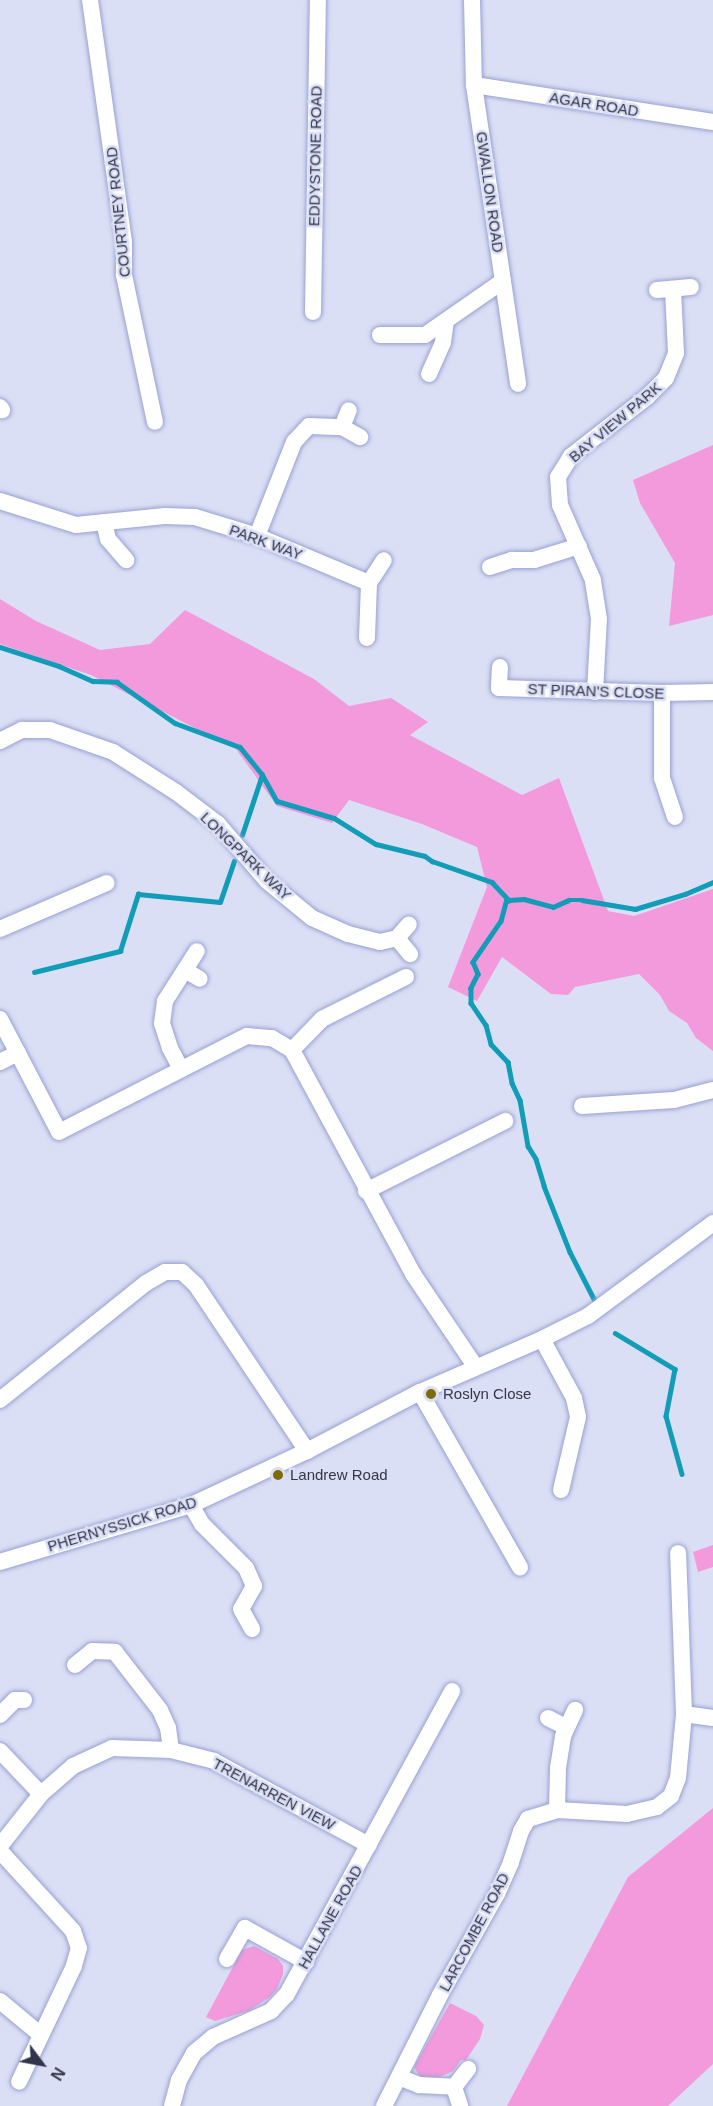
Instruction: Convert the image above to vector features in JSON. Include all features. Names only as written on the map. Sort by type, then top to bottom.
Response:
[{"type":"street","name":"COURTNEY ROAD","points":[[90,0],[124,242],[124,275],[154,422]]},
{"type":"street","name":"EDDYSTONE ROAD","points":[[313,312],[318,0]]},
{"type":"street","name":"GWALLON ROAD","points":[[472,0],[474,85],[518,384]]},
{"type":"street","name":"AGAR ROAD","points":[[474,85],[713,122]]},
{"type":"street","points":[[380,335],[425,335],[503,281]]},
{"type":"street","name":"BAY VIEW PARK","points":[[595,692],[599,619],[592,580],[560,505],[558,477],[571,456],[647,397],[666,378],[676,353],[665,289],[690,287]]},
{"type":"street","points":[[429,374],[443,342],[446,321]]},
{"type":"street","points":[[342,427],[349,410]]},
{"type":"street","points":[[257,536],[294,442],[309,426],[342,427],[360,437]]},
{"type":"street","name":"PARK WAY","points":[[0,501],[76,525],[165,516],[195,517],[257,536],[369,583]]},
{"type":"street","points":[[104,522],[108,539],[126,560]]},
{"type":"street","points":[[490,567],[512,560],[534,560],[579,546]]},
{"type":"street","points":[[367,638],[369,583],[384,560]]},
{"type":"street","name":"ST PIRAN'S CLOSE","points":[[500,667],[500,688],[595,692],[713,692]]},
{"type":"street","points":[[662,693],[662,778],[678,820]]},
{"type":"street","name":"LONGPARK WAY","points":[[0,741],[22,730],[50,730],[112,752],[176,792],[218,824],[267,881],[312,918],[348,934],[380,942],[398,938]]},
{"type":"street","points":[[0,929],[107,883]]},
{"type":"street","points":[[409,924],[398,938],[410,954]]},
{"type":"street","points":[[181,1069],[170,1048],[162,1023],[165,1001],[197,951]]},
{"type":"street","points":[[185,970],[200,979]]},
{"type":"street","points":[[292,1050],[322,1019],[406,977]]},
{"type":"street","points":[[0,1019],[59,1132],[247,1036],[272,1038],[292,1050],[366,1191],[413,1274],[476,1366]]},
{"type":"street","points":[[0,1062],[18,1053]]},
{"type":"street","points":[[582,1106],[674,1100],[713,1090]]},
{"type":"street","points":[[366,1191],[505,1121]]},
{"type":"street","name":"PHERNYSSICK ROAD","points":[[0,1562],[191,1505],[307,1451],[420,1392],[542,1339],[588,1316],[713,1223]]},
{"type":"street","points":[[0,1400],[146,1283],[165,1272],[182,1272],[196,1285],[307,1451]]},
{"type":"street","points":[[542,1339],[574,1398],[578,1417],[561,1490]]},
{"type":"street","points":[[420,1392],[520,1566]]},
{"type":"street","points":[[191,1505],[202,1524],[246,1568],[254,1586],[241,1609],[252,1629]]},
{"type":"street","name":"LARCOMBE ROAD","points":[[384,2106],[440,1995],[497,1894],[523,1825],[533,1816],[557,1810],[627,1814],[657,1807],[671,1796],[678,1778],[684,1714],[678,1553]]},
{"type":"street","points":[[75,1665],[92,1650],[115,1652],[160,1710],[168,1728],[171,1750]]},
{"type":"street","name":"HALLANE ROAD","points":[[172,2106],[179,2080],[194,2053],[213,2037],[271,2011],[287,1994],[452,1690]]},
{"type":"street","points":[[0,1716],[15,1700],[24,1700]]},
{"type":"street","points":[[557,1810],[558,1768],[567,1727],[575,1710]]},
{"type":"street","points":[[684,1714],[713,1718]]},
{"type":"street","points":[[548,1718],[567,1727]]},
{"type":"street","name":"TRENARREN VIEW","points":[[0,1846],[41,1794],[74,1766],[111,1748],[171,1750],[214,1761],[369,1845]]},
{"type":"street","points":[[0,1751],[41,1794]]},
{"type":"street","points":[[0,1851],[73,1931],[79,1948],[74,1966],[19,2082]]},
{"type":"street","points":[[227,1959],[245,1928],[306,1962]]},
{"type":"street","points":[[0,2001],[40,2035]]},
{"type":"street","points":[[454,2087],[468,2069]]},
{"type":"street","points":[[399,2077],[419,2085],[454,2087]]},
{"type":"street","points":[[454,2087],[460,2106]]},
{"type":"shaded area","points":[[713,445],[713,615],[669,626],[675,563],[640,503],[633,480]]},
{"type":"shaded area","points":[[0,599],[36,621],[100,650],[150,644],[185,610],[314,679],[349,706],[391,698],[428,722],[410,735],[522,795],[559,778],[608,911],[634,916],[713,889],[713,1051],[696,1038],[687,1023],[669,1011],[660,995],[639,974],[575,987],[568,995],[551,994],[502,957],[477,1001],[448,987],[487,887],[477,847],[422,824],[349,800],[332,823],[277,806],[236,749],[91,675],[0,644]]},
{"type":"shaded area","points":[[713,1545],[713,1567],[698,1572],[693,1552]]},
{"type":"shaded area","points":[[713,1808],[713,2064],[668,2106],[507,2106],[628,1877]]},
{"type":"shaded area","points":[[254,1946],[278,1959],[283,1966],[283,1974],[277,1989],[270,1997],[248,2011],[215,2021],[206,2017],[242,1950]]},
{"type":"shaded area","points":[[450,2003],[476,2016],[484,2025],[480,2039],[466,2060],[461,2060],[453,2071],[435,2079],[420,2077],[414,2067]]},
{"type":"waterway","points":[[0,647],[59,666],[93,681],[117,682],[175,723],[240,747],[262,774],[277,801],[334,818],[376,844],[425,856],[432,861],[492,882],[509,900],[524,899],[553,907],[569,900],[582,900],[635,909],[685,894],[713,882]]},
{"type":"waterway","points":[[242,835],[262,775]]},
{"type":"waterway","points":[[34,972],[120,951],[138,894],[220,902],[234,861]]},
{"type":"waterway","points":[[507,899],[501,921],[473,962],[478,974],[471,988],[471,1003],[486,1025],[491,1044],[508,1062],[512,1083],[520,1100],[528,1146],[536,1159],[570,1252],[594,1299]]},
{"type":"waterway","points":[[615,1333],[675,1369],[666,1416],[682,1474]]},
{"type":"place","name":"Roslyn Close","points":[[431,1394]]},
{"type":"place","name":"Landrew Road","points":[[278,1475]]}]
